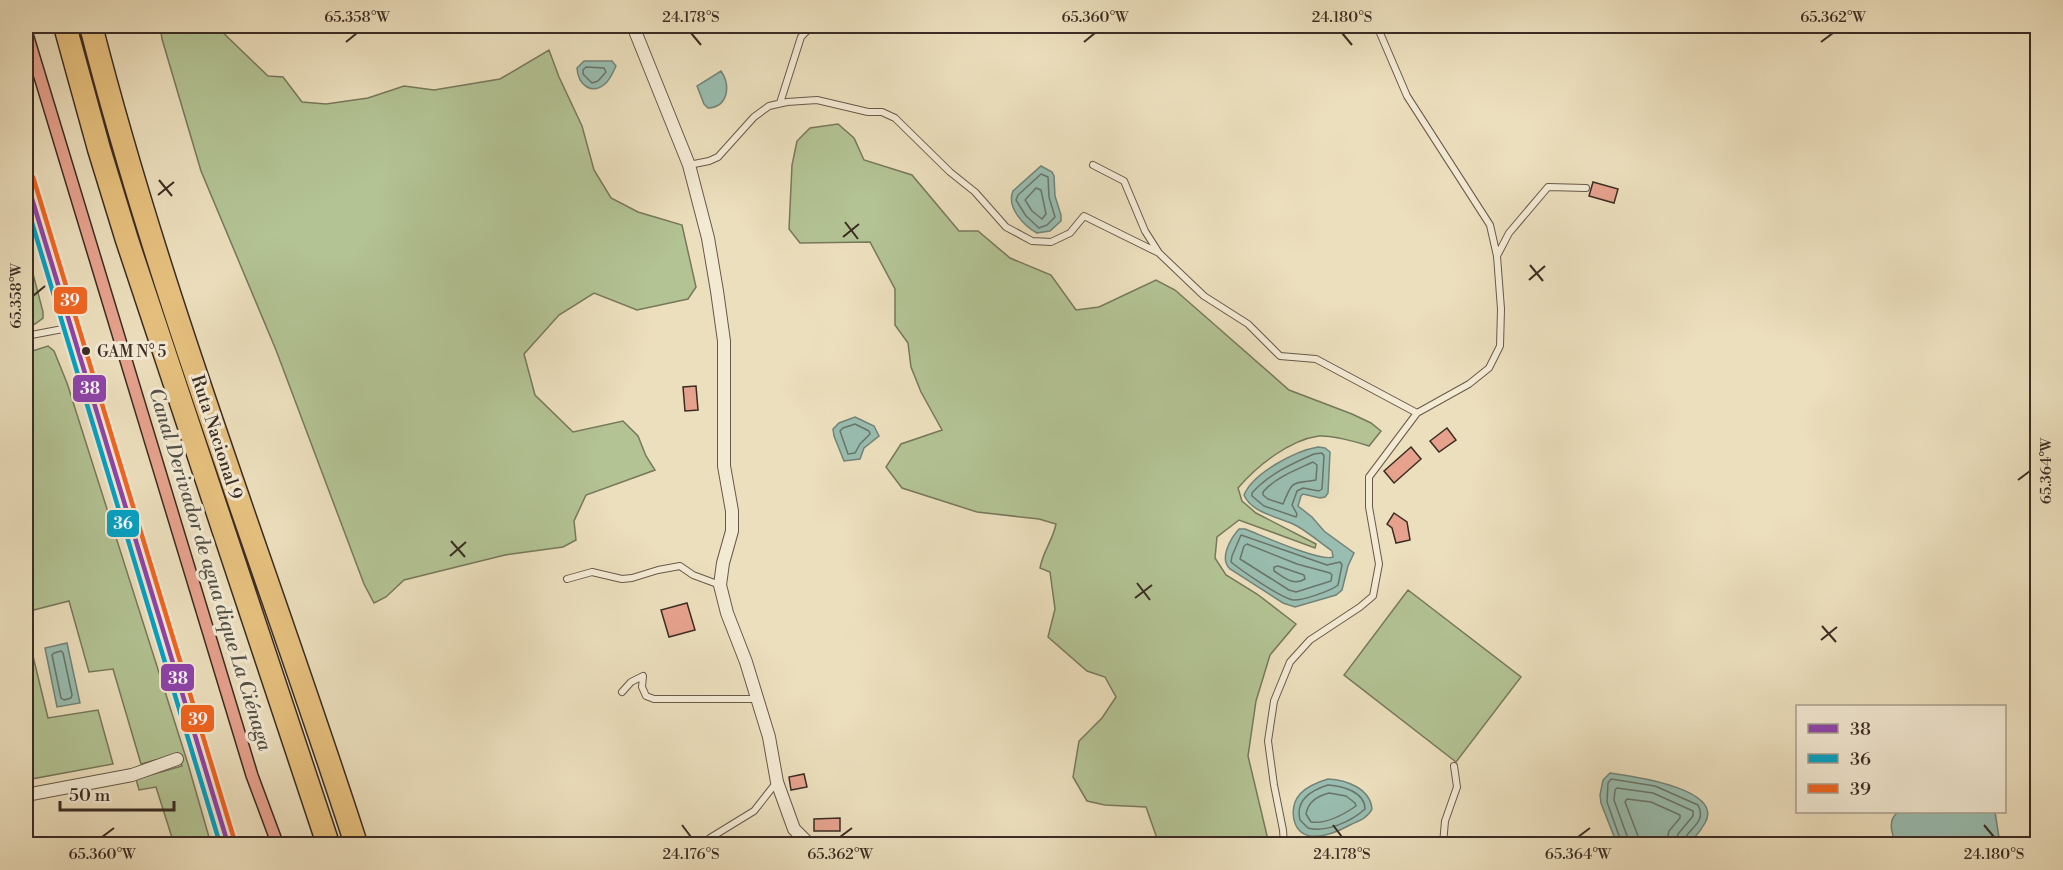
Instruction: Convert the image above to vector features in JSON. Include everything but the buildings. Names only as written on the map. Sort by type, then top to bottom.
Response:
[{"type":"highway","name":"Ruta Nacional 9","points":[[65,26],[127,240],[328,844]]},
{"type":"highway","name":"Ruta Nacional 9","points":[[91,26],[158,258],[245,523],[292,653],[356,844]]},
{"type":"street","points":[[633,26],[689,165],[708,238],[724,342],[724,466],[732,511],[732,531],[723,563],[720,585],[727,613],[746,662],[769,736],[777,782],[794,829],[809,844]]},
{"type":"street","points":[[26,179],[228,844]]},
{"type":"street","points":[[26,795],[132,775],[177,759]]},
{"type":"lane","points":[[780,104],[801,37],[812,26]]},
{"type":"lane","points":[[1284,844],[1268,741],[1274,701],[1290,663],[1310,640],[1373,596],[1379,564],[1369,507],[1369,477],[1417,412],[1469,384],[1489,368],[1500,346],[1501,309],[1497,256],[1490,225],[1407,96],[1377,26]]},
{"type":"lane","points":[[689,165],[718,157],[754,117],[770,106],[817,100],[868,112],[882,112],[895,118],[950,172],[975,192],[1006,227],[1032,241],[1051,242],[1070,233],[1084,216],[1159,253]]},
{"type":"lane","points":[[1093,165],[1124,181],[1145,231],[1159,253],[1204,296],[1248,324],[1280,356],[1316,359],[1417,412]]},
{"type":"lane","points":[[1497,256],[1509,233],[1548,187],[1586,188]]},
{"type":"lane","points":[[26,336],[72,327]]},
{"type":"lane","points":[[567,579],[592,572],[622,579],[632,578],[680,566],[693,575],[720,585]]},
{"type":"lane","points":[[622,692],[631,682],[643,676],[642,687],[646,696],[654,699],[757,699]]},
{"type":"lane","points":[[1443,844],[1445,821],[1457,787],[1454,766]]},
{"type":"lane","points":[[706,844],[710,838],[754,811],[777,782]]},
{"type":"green space","points":[[160,26],[216,26],[268,76],[283,77],[302,102],[326,104],[368,98],[404,86],[434,90],[500,79],[549,50],[582,126],[594,170],[611,198],[638,212],[682,225],[696,287],[688,299],[637,310],[594,293],[559,315],[524,354],[535,395],[573,432],[623,421],[638,436],[655,470],[586,495],[574,521],[576,540],[563,547],[505,555],[404,580],[386,597],[374,603],[364,584],[276,350],[201,171]]},
{"type":"green space","points":[[838,124],[854,138],[864,160],[912,175],[959,231],[978,231],[1010,258],[1051,275],[1076,310],[1099,307],[1156,280],[1175,290],[1289,390],[1352,414],[1371,423],[1381,431],[1369,446],[1324,436],[1308,438],[1274,455],[1238,488],[1242,501],[1256,513],[1316,544],[1315,548],[1239,520],[1217,537],[1215,558],[1226,575],[1257,594],[1296,624],[1270,655],[1256,701],[1248,756],[1269,844],[1159,844],[1146,807],[1105,805],[1087,801],[1073,777],[1079,741],[1102,718],[1116,697],[1105,677],[1087,671],[1048,637],[1055,609],[1050,572],[1040,568],[1056,524],[1039,519],[977,512],[902,488],[886,467],[901,444],[942,430],[921,392],[911,367],[908,343],[895,325],[895,289],[870,242],[800,243],[789,229],[792,165],[797,141],[810,128]]},
{"type":"green space","points":[[26,247],[43,318],[35,324],[26,326]]},
{"type":"green space","points":[[48,346],[54,351],[67,383],[188,764],[211,844],[174,844],[156,787],[139,790],[136,779],[182,766],[178,754],[141,764],[113,669],[89,672],[69,601],[26,612],[26,353]]},
{"type":"green space","points":[[1408,590],[1521,677],[1456,762],[1344,675]]},
{"type":"green space","points":[[31,648],[48,718],[98,710],[113,764],[26,780],[26,649]]},
{"type":"water","points":[[584,61],[612,61],[616,66],[606,83],[596,89],[587,87],[580,79],[577,68]]},
{"type":"water","points":[[721,71],[726,83],[726,95],[720,104],[708,108],[697,86]]},
{"type":"water","points":[[1041,166],[1052,172],[1054,176],[1055,196],[1061,221],[1050,231],[1037,233],[1018,215],[1011,197],[1013,191]]},
{"type":"water","points":[[855,417],[874,426],[879,436],[864,448],[860,459],[844,461],[833,429],[839,423]]},
{"type":"water","points":[[1318,447],[1330,452],[1328,493],[1325,497],[1320,498],[1303,494],[1298,506],[1324,531],[1354,553],[1342,590],[1336,595],[1295,607],[1283,603],[1230,569],[1226,555],[1229,543],[1236,533],[1239,529],[1245,529],[1316,556],[1333,557],[1332,551],[1306,532],[1253,507],[1244,495],[1265,471],[1298,453]]},
{"type":"water","points":[[67,643],[80,703],[57,707],[45,648]]},
{"type":"water","points":[[1610,773],[1654,781],[1689,793],[1701,801],[1707,811],[1705,823],[1692,840],[1681,845],[1617,844],[1600,795],[1603,780]]},
{"type":"water","points":[[1328,779],[1356,786],[1367,796],[1372,809],[1368,815],[1341,830],[1325,835],[1304,834],[1299,830],[1294,818],[1296,799],[1306,789]]},
{"type":"water","points":[[1897,813],[1995,813],[2000,844],[1896,844],[1891,823]]},
{"type":"transit line","name":"39","points":[[33,177],[235,842]]},
{"type":"transit line","name":"38","points":[[26,179],[228,844]]},
{"type":"transit line","name":"36","points":[[26,203],[220,844]]},
{"type":"place","name":"GAM N° 5","points":[[86,351]]},
{"type":"water label","name":"Canal Derivador de agua dique La Ciénaga","points":[[211,569]]}]
